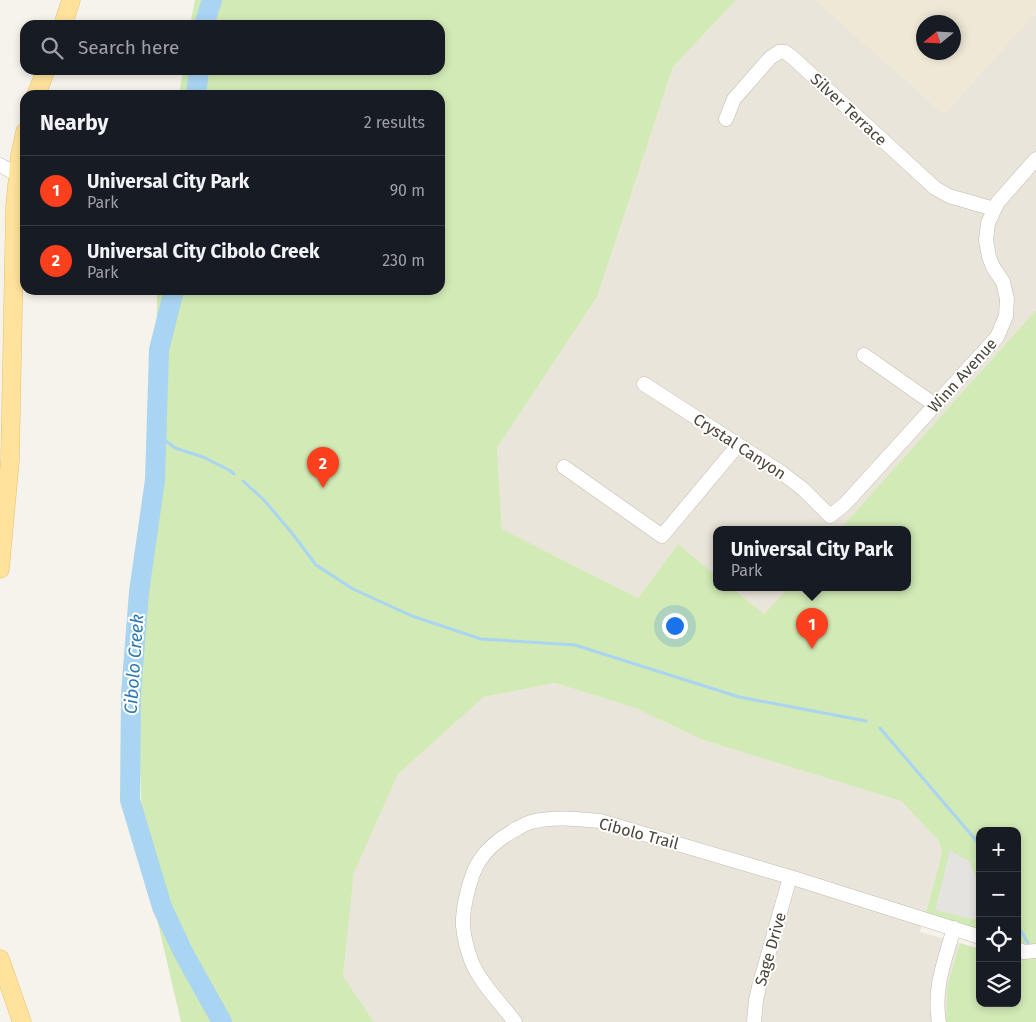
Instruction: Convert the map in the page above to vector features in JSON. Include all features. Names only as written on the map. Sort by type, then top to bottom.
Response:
[{"type":"main road","points":[[65,20],[71,0]]},
{"type":"main road","points":[[38,90],[44,75]]},
{"type":"main road","points":[[0,569],[10,461],[15,207],[20,163]]},
{"type":"main road","points":[[0,959],[22,1022]]},
{"type":"street","name":"Silver Terrace","points":[[726,119],[734,99],[770,58],[779,52],[785,52],[935,188],[949,196],[994,209]]},
{"type":"street","name":"Winn Avenue","points":[[830,516],[845,504],[997,337],[1006,316],[1007,299],[1003,282],[989,257],[986,240],[988,223],[998,202],[1036,158]]},
{"type":"street","points":[[0,165],[18,175]]},
{"type":"street","points":[[864,355],[935,405]]},
{"type":"street","name":"Crystal Canyon","points":[[644,384],[782,473],[803,489],[830,516]]},
{"type":"street","points":[[564,466],[662,536],[738,444]]},
{"type":"street","name":"Cibolo Trail","points":[[516,1022],[476,973],[467,948],[463,925],[466,898],[479,861],[490,848],[508,833],[530,822],[575,818],[600,821],[976,936]]},
{"type":"street","name":"Sage Drive","points":[[754,1022],[759,987],[790,878]]},
{"type":"street","points":[[939,1022],[938,981],[954,928]]},
{"type":"street","points":[[1021,951],[1036,951]]},
{"type":"shaded area","points":[[736,0],[816,0],[944,114],[1036,11],[1036,310],[843,526],[713,526],[713,573],[678,544],[638,598],[502,529],[497,448],[597,297],[673,67]]},
{"type":"shaded area","points":[[816,0],[1036,0],[1036,11],[944,114]]},
{"type":"shaded area","points":[[736,591],[785,591],[764,614]]},
{"type":"shaded area","points":[[555,683],[635,708],[703,740],[901,801],[939,841],[942,853],[920,932],[960,943],[947,986],[946,1022],[374,1022],[343,976],[354,873],[398,774],[484,697]]},
{"type":"shaded area","points":[[950,850],[970,862],[976,878],[976,920],[935,910]]},
{"type":"green space","points":[[195,0],[736,0],[673,67],[597,297],[497,448],[502,529],[638,598],[678,544],[713,573],[713,591],[736,591],[764,614],[785,591],[911,591],[911,526],[843,526],[1036,310],[1036,945],[1021,946],[1021,827],[976,827],[976,931],[925,915],[942,853],[939,841],[901,801],[703,740],[635,708],[555,683],[484,697],[398,774],[354,873],[343,976],[374,1022],[181,1022],[143,859],[134,579],[156,433],[157,295],[445,295],[445,90],[180,90],[182,75],[445,75],[445,20],[191,20]]},
{"type":"green space","points":[[960,943],[976,948],[976,1007],[1021,1007],[1021,957],[1036,957],[1036,1022],[946,1022],[947,986]]},
{"type":"waterway","name":"Cibolo Creek","points":[[206,20],[212,0]]},
{"type":"waterway","name":"Cibolo Creek","points":[[197,90],[198,75]]},
{"type":"waterway","name":"Cibolo Creek","points":[[173,295],[159,350],[155,480],[139,592],[131,694],[130,800],[162,907],[183,952],[222,1022]]},
{"type":"waterway","points":[[156,433],[175,448],[203,457],[234,474]]},
{"type":"waterway","points":[[243,481],[263,499],[316,565],[353,589],[412,616],[481,639],[575,645],[739,697],[866,721]]},
{"type":"waterway","points":[[880,728],[976,840]]},
{"type":"waterway","points":[[1021,931],[1028,943]]},
{"type":"place","name":"Universal City Cibolo Creek","points":[[323,488]]},
{"type":"place","name":"Universal City Park","points":[[812,649]]}]
